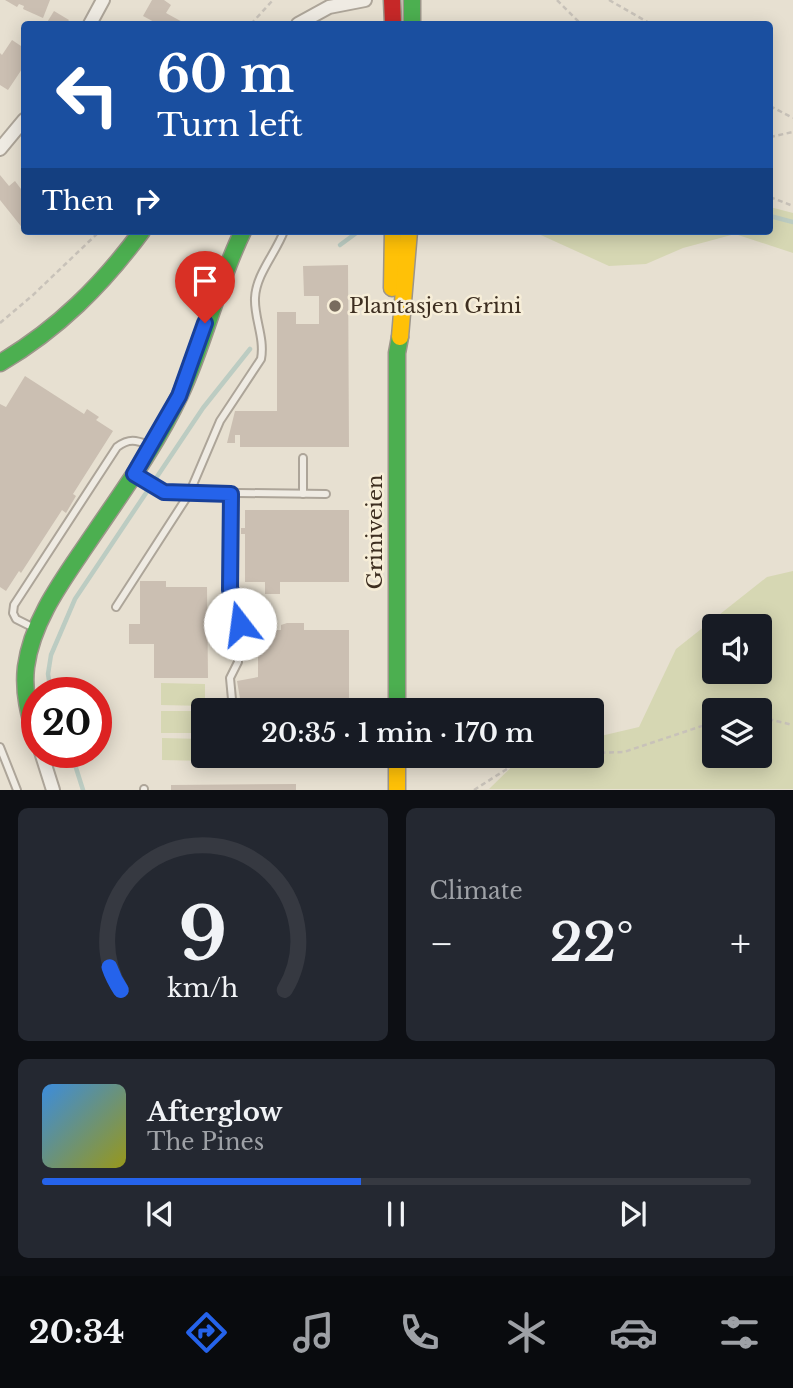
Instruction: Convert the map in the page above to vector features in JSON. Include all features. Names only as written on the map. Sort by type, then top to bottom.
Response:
[{"type":"street","points":[[92,21],[103,0]]},
{"type":"street","points":[[303,21],[328,7],[365,0]]},
{"type":"street","points":[[392,0],[393,21]]},
{"type":"street","points":[[412,0],[412,21]]},
{"type":"street","points":[[0,149],[21,124]]},
{"type":"street","points":[[0,363],[22,351],[66,319],[101,286],[139,235]]},
{"type":"street","points":[[26,677],[36,629],[58,588],[140,478],[151,446],[192,367],[227,260],[241,235]]},
{"type":"street","name":"Griniveien","points":[[393,235],[392,327],[397,353],[397,698]]},
{"type":"street","name":"Griniveien","points":[[397,353],[403,324],[409,235]]},
{"type":"street","points":[[46,768],[52,789]]},
{"type":"street","points":[[397,768],[397,789]]},
{"type":"lane","points":[[116,607],[189,494],[220,421],[261,359],[255,299],[258,282],[282,235]]},
{"type":"lane","points":[[36,629],[16,619],[13,613],[15,605],[117,447],[125,441],[137,440],[151,446]]},
{"type":"lane","points":[[303,458],[303,494]]},
{"type":"lane","points":[[140,478],[164,492],[326,494]]},
{"type":"lane","points":[[231,494],[230,590],[240,604],[238,662],[230,678],[232,698]]},
{"type":"lane","points":[[0,747],[17,789]]},
{"type":"path","points":[[254,21],[273,0]]},
{"type":"path","points":[[557,0],[578,21]]},
{"type":"path","points":[[609,0],[646,21]]},
{"type":"path","points":[[773,108],[793,118]]},
{"type":"path","points":[[773,136],[793,132]]},
{"type":"path","points":[[773,198],[793,206]]},
{"type":"path","points":[[0,323],[33,296],[96,235]]},
{"type":"path","points":[[772,720],[793,725]]},
{"type":"path","points":[[604,753],[624,752],[702,726]]},
{"type":"path","points":[[474,789],[508,768]]},
{"type":"green space","points":[[773,208],[793,213],[793,253],[738,235],[773,235]]},
{"type":"green space","points":[[541,235],[731,235],[683,248],[646,264],[609,266]]},
{"type":"green space","points":[[793,571],[793,789],[489,789],[511,768],[604,768],[604,735],[639,727],[676,649],[702,628],[702,684],[772,684],[772,614],[720,614],[767,577]]},
{"type":"green space","points":[[161,683],[205,684],[205,698],[191,698],[191,706],[161,705]]},
{"type":"green space","points":[[161,711],[191,711],[191,733],[161,733]]},
{"type":"green space","points":[[162,738],[191,739],[191,761],[162,760]]},
{"type":"building","points":[[5,0],[50,0],[43,18],[23,9],[24,6],[19,4],[17,7]]},
{"type":"building","points":[[152,0],[164,0],[171,5],[166,13],[181,21],[152,21],[143,16]]},
{"type":"building","points":[[54,11],[69,20],[68,21],[48,21]]},
{"type":"building","points":[[12,40],[21,46],[21,70],[8,90],[0,85],[0,53],[2,55]]},
{"type":"building","points":[[0,175],[9,186],[15,181],[21,189],[21,226],[0,200]]},
{"type":"building","points":[[348,265],[349,447],[240,447],[240,435],[235,435],[235,443],[227,443],[235,411],[277,411],[277,312],[296,312],[296,324],[319,324],[319,296],[304,296],[303,266]]},
{"type":"building","points":[[25,376],[84,414],[87,409],[99,417],[96,420],[113,431],[73,494],[76,496],[66,513],[62,510],[21,573],[19,571],[6,591],[0,587],[0,404],[6,407]]},
{"type":"building","points":[[245,510],[349,510],[349,582],[280,582],[280,594],[265,594],[265,582],[245,582],[245,534],[241,534],[241,528],[245,528]]},
{"type":"building","points":[[140,581],[166,581],[166,587],[207,587],[208,678],[154,678],[154,644],[129,644],[129,624],[140,624]]},
{"type":"building","points":[[304,623],[304,630],[349,630],[349,698],[240,698],[237,681],[258,677],[258,630],[281,630],[281,625]]},
{"type":"building","points":[[296,784],[296,790],[171,790],[171,785]]},
{"type":"waterway","points":[[773,217],[793,222]]},
{"type":"waterway","points":[[340,245],[354,235]]},
{"type":"waterway","points":[[48,677],[51,655],[75,599],[203,408],[250,349]]},
{"type":"waterway","points":[[76,768],[83,790]]},
{"type":"traffic: fast","points":[[412,0],[412,21]]},
{"type":"traffic: fast","points":[[0,363],[60,321],[95,288],[139,235]]},
{"type":"traffic: fast","points":[[25,677],[29,650],[41,618],[58,587],[160,434],[180,395],[241,235]]},
{"type":"traffic: fast","points":[[397,698],[397,353],[400,337]]},
{"type":"traffic: slow","points":[[392,288],[393,235]]},
{"type":"traffic: slow","points":[[400,337],[409,235]]},
{"type":"traffic: slow","points":[[397,768],[397,790]]},
{"type":"traffic: jam","points":[[392,0],[393,21]]},
{"type":"place","name":"Plantasjen Grini","points":[[335,306]]},
{"type":"route","points":[[205,323],[192,367],[179,396],[134,474],[164,492],[231,494],[230,590],[240,604],[240,624]]}]
